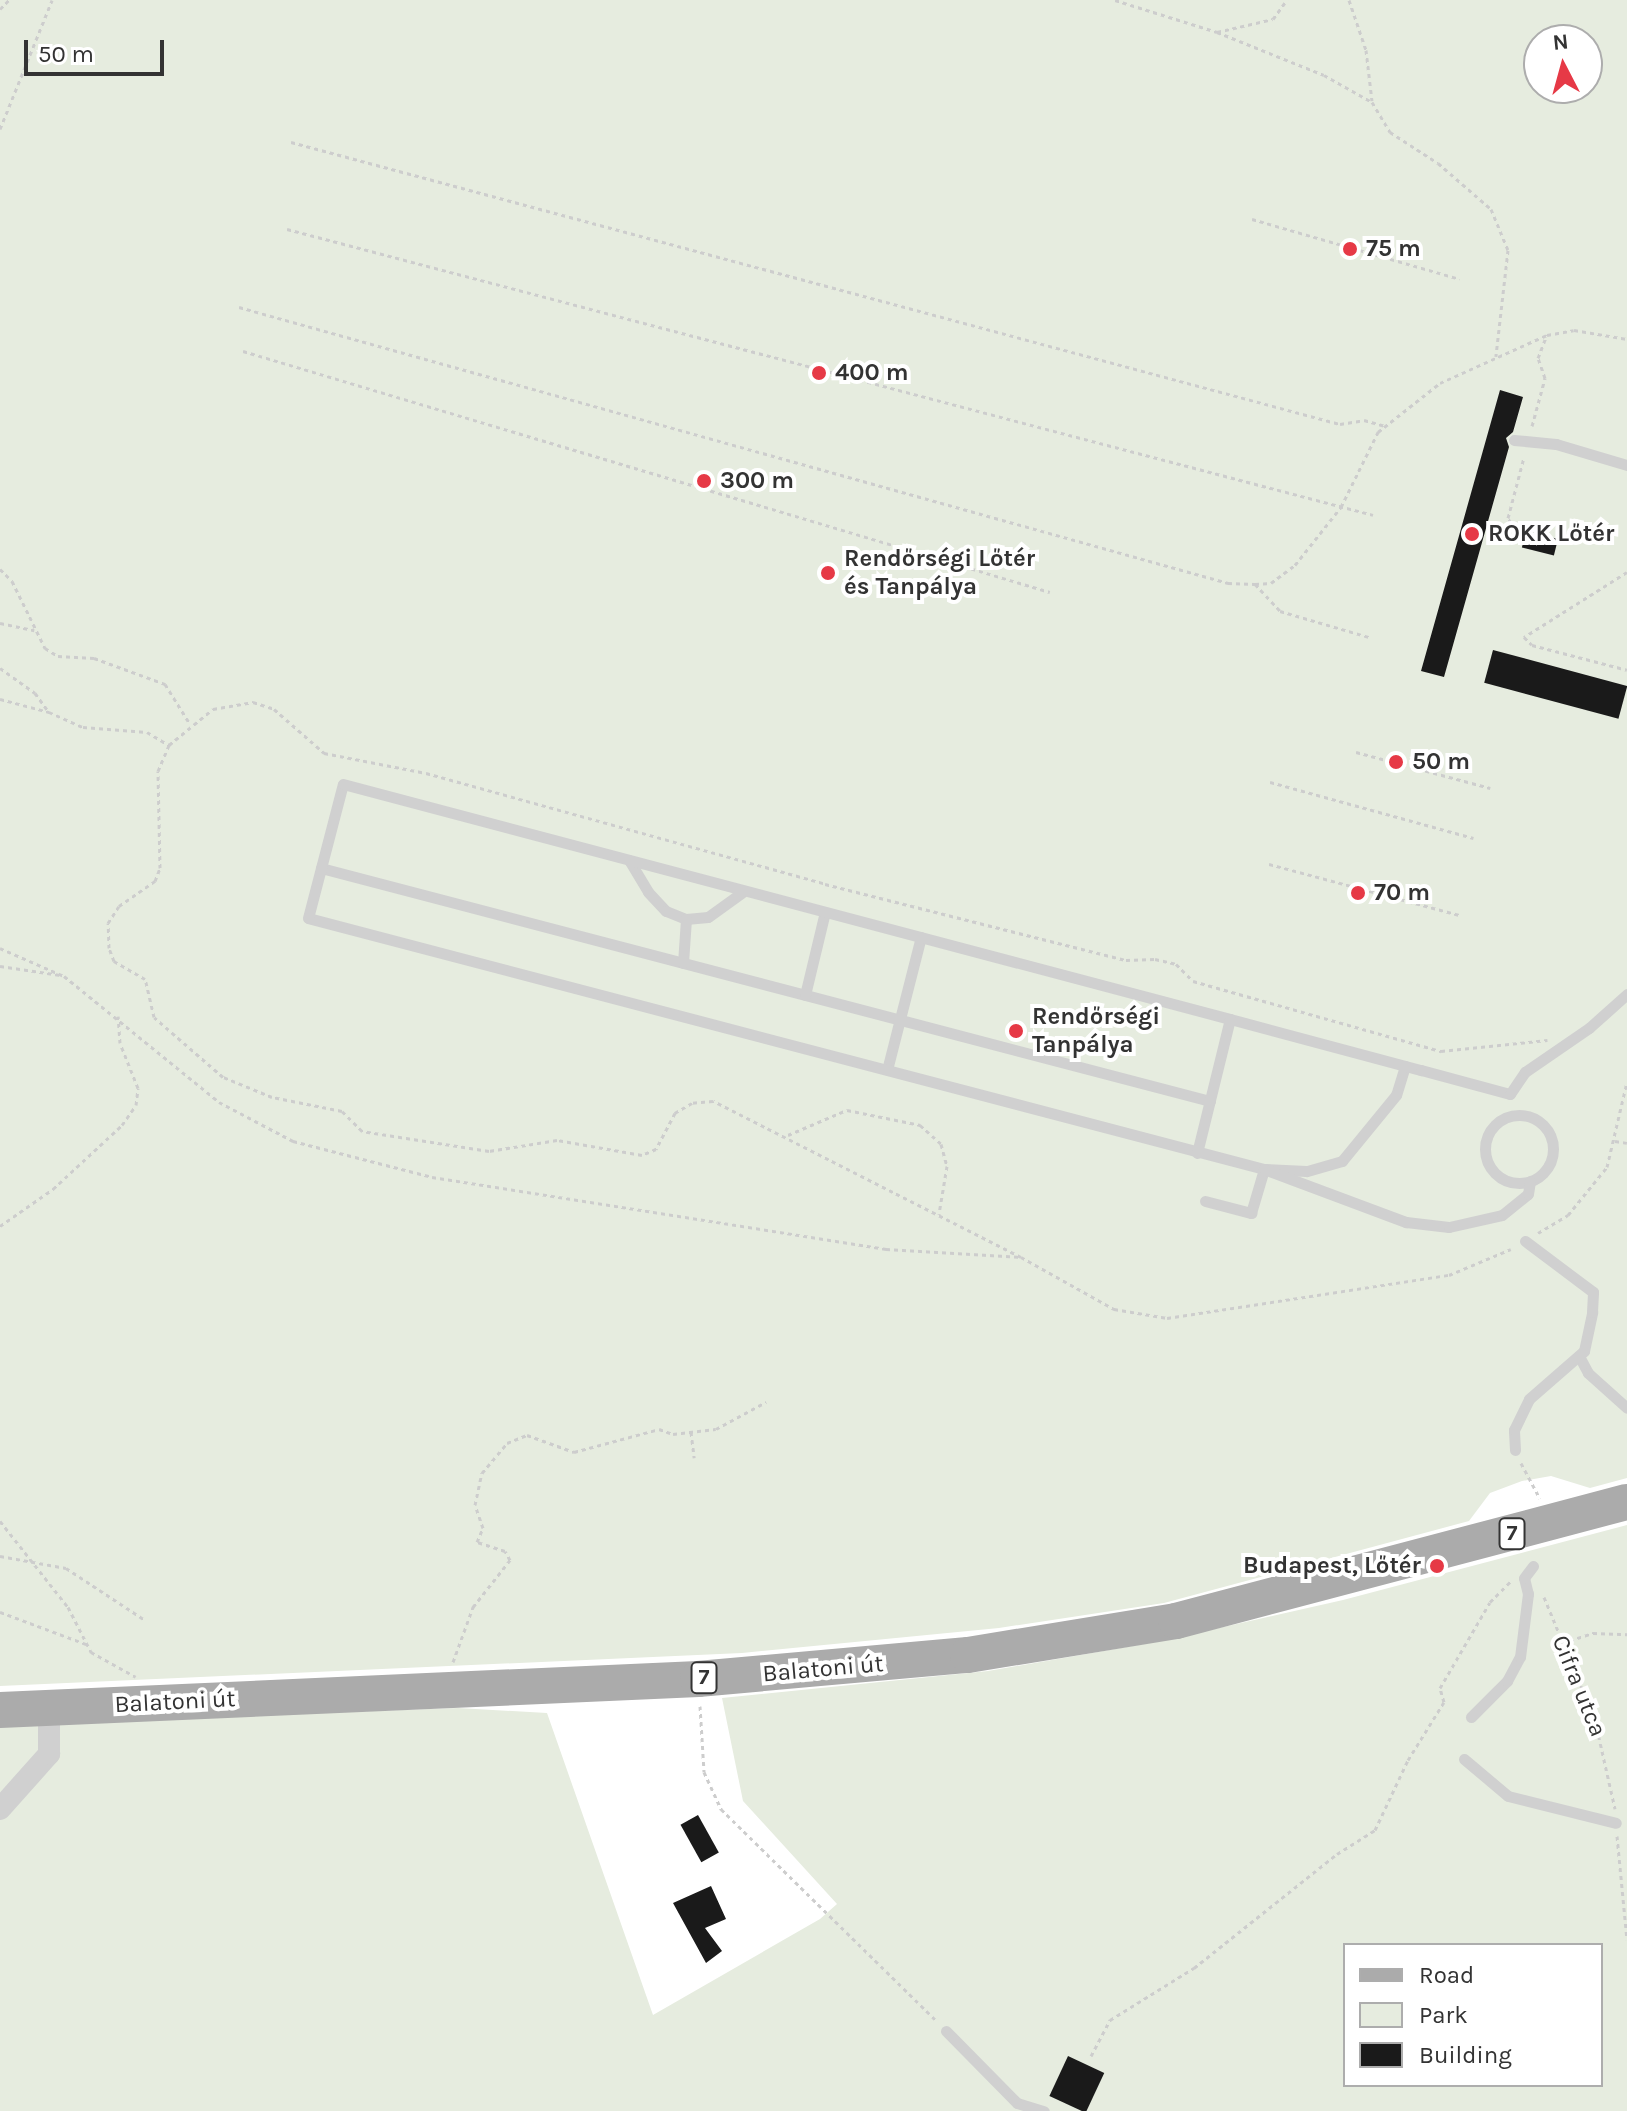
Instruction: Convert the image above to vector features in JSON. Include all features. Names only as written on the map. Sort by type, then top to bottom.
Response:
[{"type":"main road","name":"Balatoni út","points":[[0,1710],[698,1679],[866,1667],[1116,1633],[1627,1502]]},
{"type":"street","points":[[0,1809],[49,1754],[49,1707]]},
{"type":"lane","points":[[1514,440],[1556,444],[1627,465]]},
{"type":"lane","points":[[1510,1094],[343,784],[308,918],[888,1066],[1264,1169],[1406,1222],[1449,1227],[1502,1215],[1528,1194],[1530,1181]]},
{"type":"lane","points":[[629,860],[648,892],[666,911],[686,919],[708,917],[744,891]]},
{"type":"lane","points":[[321,868],[1210,1101]]},
{"type":"lane","points":[[805,995],[825,912]]},
{"type":"lane","points":[[683,963],[686,919]]},
{"type":"lane","points":[[888,1066],[921,937]]},
{"type":"lane","points":[[1514,1115],[1510,1094],[1525,1072],[1589,1028],[1627,994]]},
{"type":"lane","points":[[1197,1153],[1230,1019]]},
{"type":"lane","points":[[1264,1169],[1306,1171],[1342,1161],[1396,1095],[1405,1066]]},
{"type":"lane","points":[[1514,1115],[1542,1124],[1551,1136],[1549,1166],[1530,1181],[1509,1182],[1487,1162],[1490,1132],[1514,1115]]},
{"type":"lane","points":[[1205,1201],[1251,1213],[1264,1169]]},
{"type":"lane","points":[[1515,1450],[1514,1430],[1529,1399],[1579,1356],[1591,1324],[1593,1292],[1525,1241]]},
{"type":"lane","points":[[1579,1356],[1588,1373],[1627,1408]]},
{"type":"lane","points":[[1471,1717],[1507,1681],[1520,1657],[1528,1594],[1524,1578],[1533,1566]]},
{"type":"lane","points":[[1464,1759],[1508,1796],[1616,1823]]},
{"type":"lane","points":[[946,2031],[1017,2103],[1044,2111]]},
{"type":"path","points":[[0,9],[9,0]]},
{"type":"path","points":[[0,129],[52,0]]},
{"type":"path","points":[[1115,0],[1217,32],[1324,75],[1372,102]]},
{"type":"path","points":[[1217,32],[1273,19],[1287,0]]},
{"type":"path","points":[[1349,0],[1366,50],[1372,102],[1390,132],[1474,192],[1502,229],[1508,250],[1496,356]]},
{"type":"path","points":[[291,142],[1340,424],[1364,420],[1385,426]]},
{"type":"path","points":[[1252,219],[1460,279]]},
{"type":"path","points":[[287,229],[1373,515]]},
{"type":"path","points":[[239,307],[1228,583],[1255,584],[1271,583],[1295,565],[1341,507],[1385,426],[1440,383],[1523,342],[1574,330],[1627,339]]},
{"type":"path","points":[[243,351],[1050,592]]},
{"type":"path","points":[[0,569],[12,581],[34,630],[58,656],[94,658],[165,684],[190,724]]},
{"type":"path","points":[[1627,572],[1524,637],[1532,645],[1627,670]]},
{"type":"path","points":[[1255,584],[1280,611],[1369,637]]},
{"type":"path","points":[[0,623],[34,630]]},
{"type":"path","points":[[0,668],[35,693],[49,712]]},
{"type":"path","points":[[0,699],[49,712],[83,727],[147,732],[169,745]]},
{"type":"path","points":[[1356,752],[1490,788]]},
{"type":"path","points":[[1270,782],[1473,838]]},
{"type":"path","points":[[1269,864],[1459,915]]},
{"type":"path","points":[[0,948],[64,976],[118,1016],[219,1102],[293,1141],[348,1158],[432,1177],[886,1249],[1021,1257],[1114,1309],[1167,1318],[1449,1275],[1525,1241],[1568,1215],[1594,1188],[1614,1140],[1627,1082]]},
{"type":"path","points":[[0,966],[64,976]]},
{"type":"path","points":[[0,1226],[53,1189],[122,1125],[136,1105],[138,1088],[120,1043],[118,1016]]},
{"type":"path","points":[[786,1136],[847,1110],[920,1125],[941,1144],[947,1166],[939,1214]]},
{"type":"path","points":[[1614,1140],[1627,1143]]},
{"type":"path","points":[[451,1690],[455,1649],[473,1607],[510,1560],[505,1551],[477,1542],[483,1528],[475,1505],[478,1486],[494,1455],[527,1435],[574,1452],[659,1429],[691,1432],[716,1429],[766,1402]]},
{"type":"path","points":[[691,1432],[694,1458]]},
{"type":"path","points":[[1515,1450],[1553,1522]]},
{"type":"path","points":[[0,1521],[68,1607],[87,1644],[100,1661],[138,1678],[142,1704]]},
{"type":"path","points":[[0,1556],[29,1560],[86,1578],[145,1620]]},
{"type":"path","name":"Cifra utca","points":[[1533,1566],[1599,1732],[1616,1823],[1627,1940]]},
{"type":"path","points":[[1091,2056],[1110,2020],[1194,1968],[1375,1830],[1408,1760],[1444,1702],[1440,1688],[1490,1602],[1510,1581],[1524,1578]]},
{"type":"path","points":[[0,1612],[87,1644]]},
{"type":"path","points":[[1562,1643],[1593,1633],[1627,1634]]},
{"type":"path","points":[[698,1679],[704,1772],[721,1809],[946,2031]]},
{"type":"green space","name":"Rendőrségi Lőtér és Tanpálya","points":[[0,0],[1627,0],[1627,1478],[1590,1488],[1551,1476],[1522,1481],[1490,1493],[1469,1521],[1164,1603],[999,1628],[742,1653],[0,1686]]},
{"type":"green space","points":[[1627,1525],[1627,2111],[0,2111],[0,1724],[458,1708],[547,1713],[653,2015],[820,1919],[837,1904],[743,1801],[722,1698],[988,1671],[1161,1641],[1343,1600]]},
{"type":"building","name":"ROKK Lőtér","points":[[1500,390],[1523,397],[1513,432],[1506,438],[1509,447],[1444,677],[1421,671]]},
{"type":"building","points":[[1526,531],[1558,539],[1554,555],[1522,547]]},
{"type":"building","points":[[1493,650],[1627,686],[1618,719],[1484,683]]},
{"type":"building","points":[[698,1815],[719,1853],[701,1862],[681,1825]]},
{"type":"building","points":[[711,1886],[726,1919],[705,1928],[722,1951],[706,1963],[673,1903]]},
{"type":"building","points":[[1068,2056],[1104,2073],[1086,2111],[1049,2096]]},
{"type":"place","name":"75 m","points":[[1350,249]]},
{"type":"place","name":"400 m","points":[[819,373]]},
{"type":"place","name":"300 m","points":[[704,481]]},
{"type":"place","name":"ROKK Lőtér","points":[[1472,534]]},
{"type":"place","name":"Rendőrségi Lőtér és Tanpálya","points":[[828,573]]},
{"type":"place","name":"50 m","points":[[1396,762]]},
{"type":"place","name":"70 m","points":[[1358,893]]},
{"type":"place","name":"Rendőrségi Tanpálya","points":[[1016,1031]]},
{"type":"place","name":"Budapest, Lőtér","points":[[1437,1566]]}]
